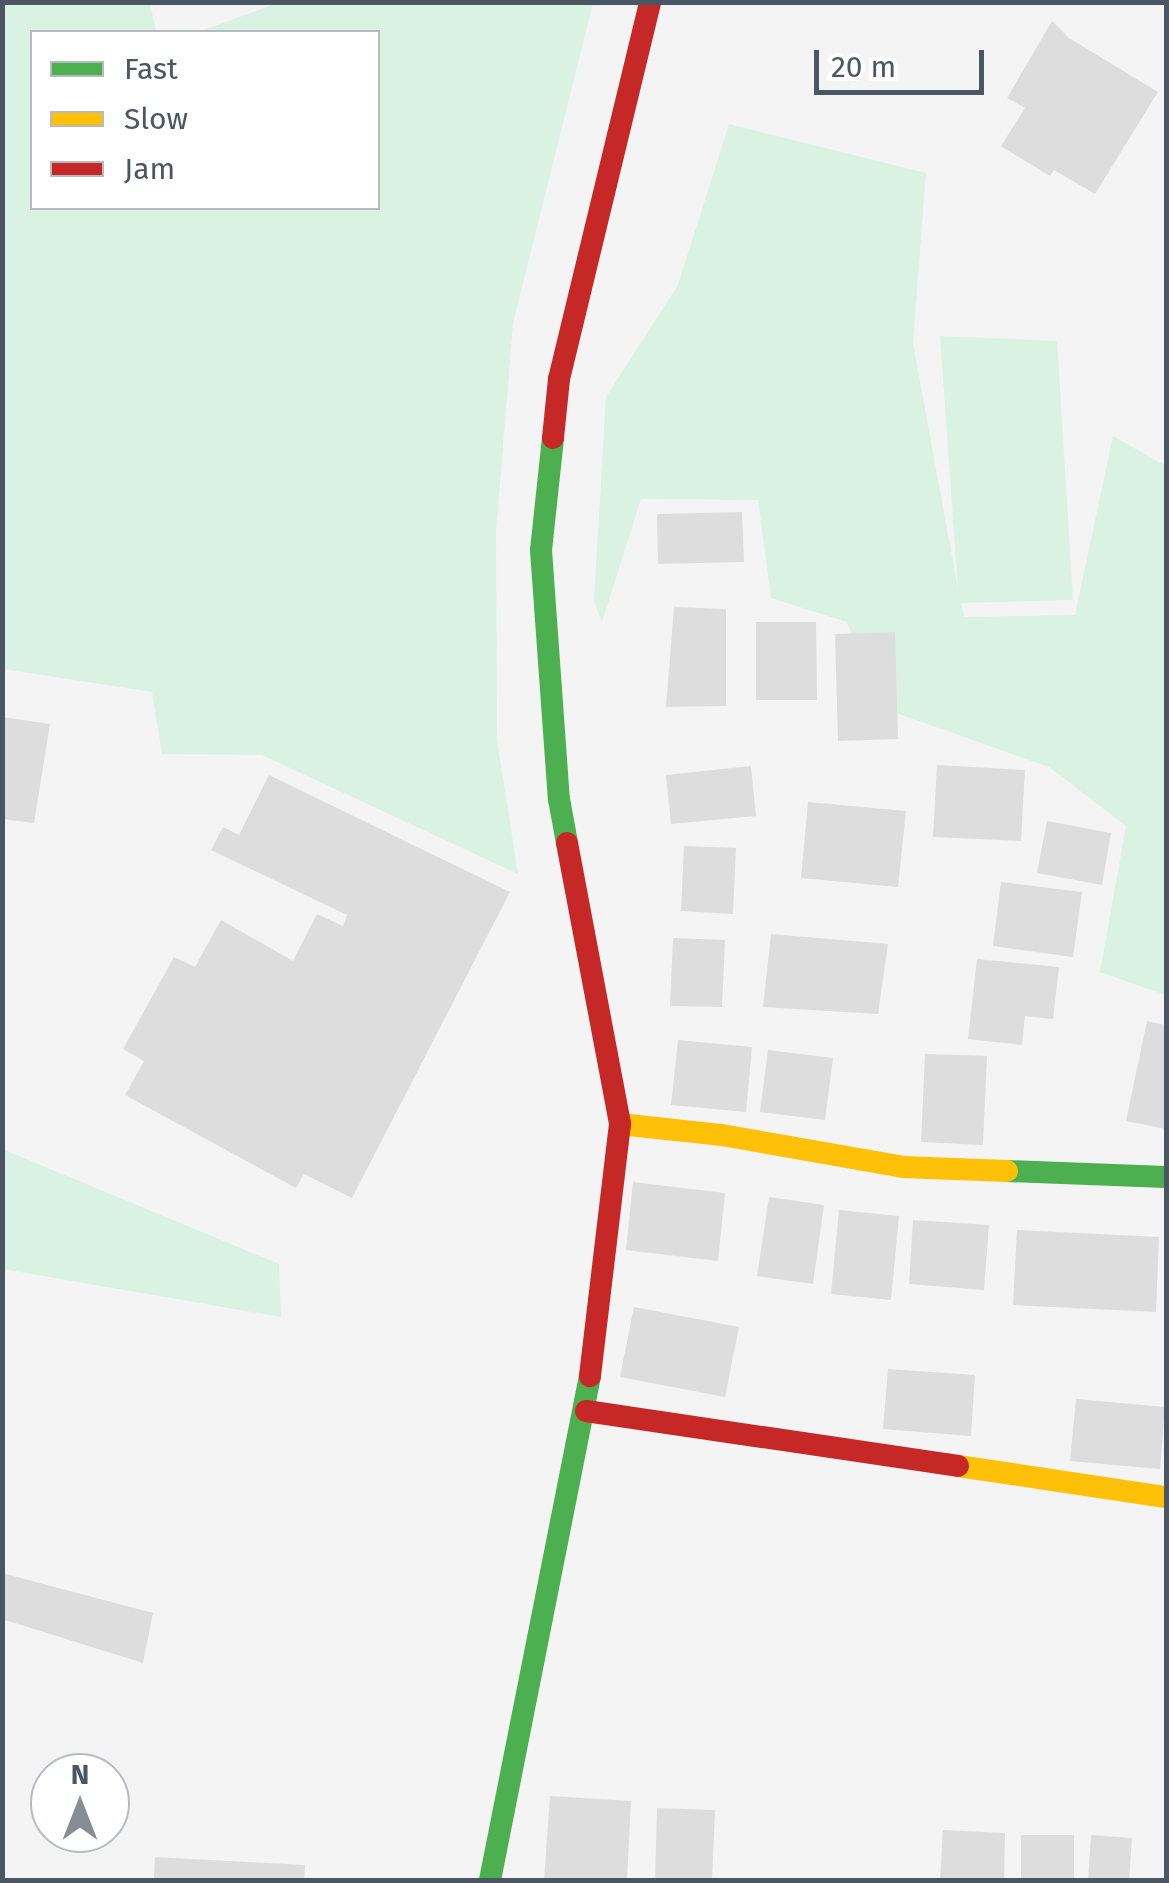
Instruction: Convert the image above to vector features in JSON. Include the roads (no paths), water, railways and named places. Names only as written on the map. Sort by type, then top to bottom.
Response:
[{"type":"street","points":[[490,1880],[586,1411],[620,1124],[559,799],[541,550],[559,379],[650,2]]},
{"type":"street","points":[[620,1124],[722,1135],[903,1167],[1166,1177]]},
{"type":"street","points":[[586,1411],[1166,1498]]}]
